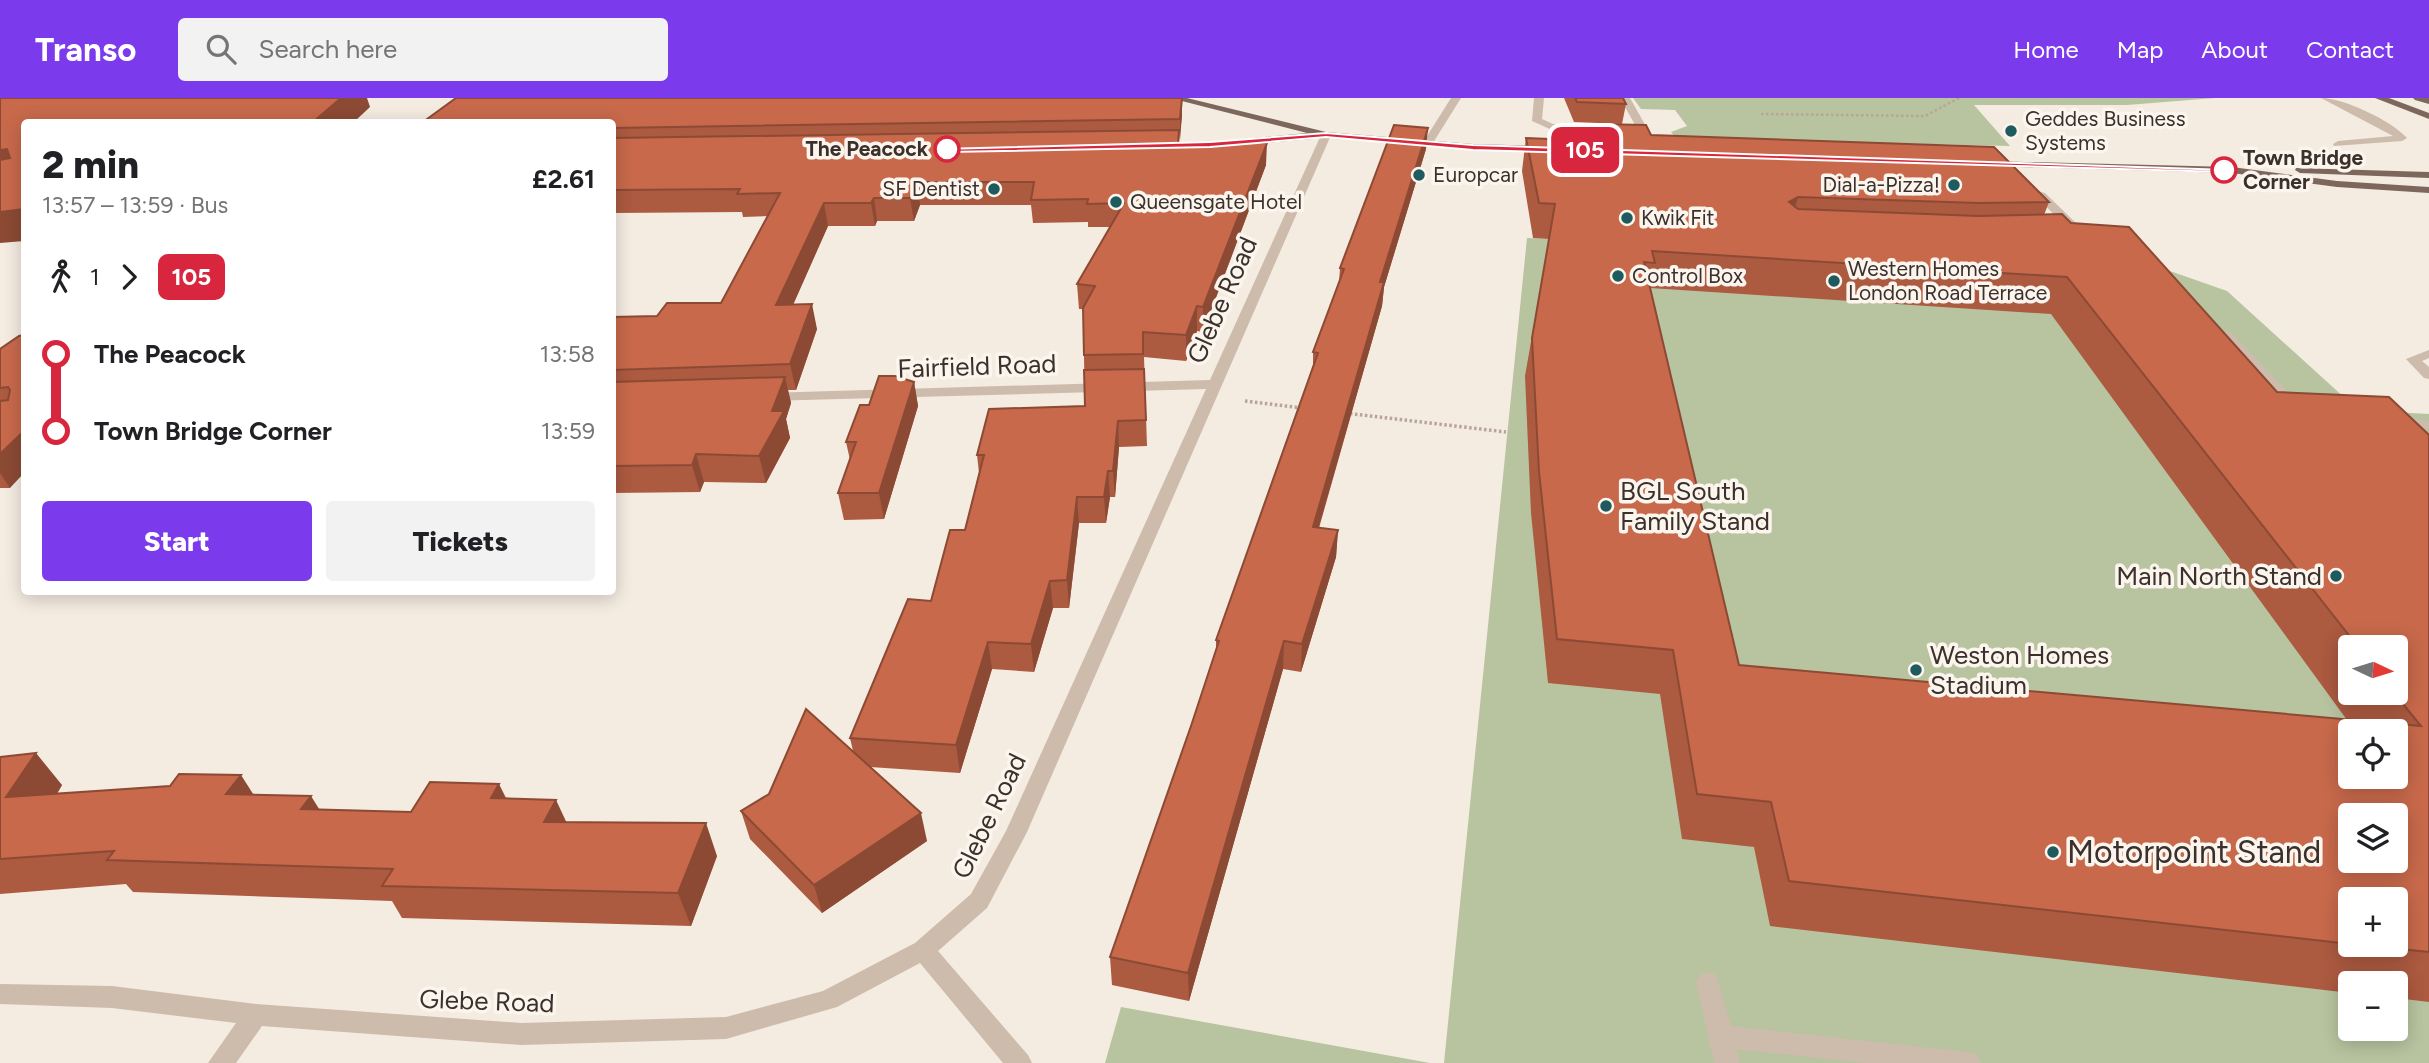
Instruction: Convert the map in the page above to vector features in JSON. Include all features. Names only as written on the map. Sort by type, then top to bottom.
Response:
[{"type":"main road","points":[[1175,98],[1326,135],[1427,144],[1559,150]]},
{"type":"main road","points":[[2380,98],[2429,116]]},
{"type":"main road","points":[[2402,98],[2429,108]]},
{"type":"main road","points":[[2418,98],[2429,102]]},
{"type":"main road","points":[[1197,145],[1326,135]]},
{"type":"main road","points":[[1641,152],[1669,153]]},
{"type":"main road","points":[[1970,163],[2321,170],[2429,175]]},
{"type":"main road","points":[[2321,170],[2335,163],[2429,164]]},
{"type":"main road","points":[[2232,170],[2337,184],[2429,190]]},
{"type":"street","points":[[1427,144],[1455,98]]},
{"type":"street","points":[[1539,98],[1536,121],[1552,127],[1646,130]]},
{"type":"street","points":[[1625,98],[1646,130],[1655,152]]},
{"type":"street","points":[[2326,98],[2391,128],[2402,138],[2337,144]]},
{"type":"street","name":"Glebe Road","points":[[0,993],[112,997],[256,1015],[521,1034],[726,1028],[828,1000],[923,950],[979,901],[1016,832],[1326,135]]},
{"type":"street","points":[[1997,164],[2017,181],[2041,195],[2088,242],[2063,241]]},
{"type":"street","points":[[2217,326],[2297,409],[2310,411]]},
{"type":"street","points":[[2429,354],[2413,359],[2429,375]]},
{"type":"street","name":"Fairfield Road","points":[[750,398],[1213,390]]},
{"type":"street","points":[[2376,419],[2429,425]]},
{"type":"street","points":[[923,950],[1019,1063]]},
{"type":"street","points":[[1708,982],[1727,1063]]},
{"type":"street","points":[[221,1063],[256,1015]]},
{"type":"street","points":[[1721,1036],[1968,1063]]},
{"type":"path","points":[[1761,114],[1925,116],[1959,98]]},
{"type":"path","points":[[1213,390],[1303,408]]},
{"type":"path","points":[[1344,412],[1506,432]]},
{"type":"green space","points":[[1633,98],[2215,98],[2127,105],[1974,105],[2010,146],[1676,138],[1671,132],[1687,126],[1675,110],[1641,109]]},
{"type":"green space","name":"Weston Homes Stadium","points":[[1527,238],[2130,257],[2227,291],[2358,410],[2429,414],[2429,1063],[1444,1063]]},
{"type":"green space","points":[[1121,1007],[1430,1063],[1105,1063]]},
{"type":"building","points":[[0,98],[341,98],[316,119],[21,119],[21,209],[0,212],[0,160],[10,158],[7,149],[0,150]]},
{"type":"building","points":[[456,98],[1182,98],[1180,119],[616,128],[616,119],[427,119]]},
{"type":"building","points":[[1575,98],[1623,98],[1626,104],[1577,102]]},
{"type":"building","points":[[1594,124],[1646,125],[1651,135],[1994,147],[2049,202],[1978,203],[1798,197],[1789,202],[1798,209],[1978,216],[2062,214],[2071,223],[2129,227],[2277,392],[2389,397],[2429,435],[2429,952],[2408,950],[2408,887],[2338,887],[2338,943],[1789,881],[1771,802],[1697,794],[1673,650],[1557,639],[1539,472],[1532,338],[1555,204],[1539,203],[1526,138],[1601,141]],"holes":[[[1652,251],[2067,277],[2349,635],[2408,635],[2408,705],[2404,705],[2421,726],[2408,725],[2408,789],[2338,789],[2338,719],[2343,719],[1739,665],[1644,262],[1655,263]]]},
{"type":"building","points":[[1394,125],[1428,128],[1380,282],[1384,282],[1313,527],[1338,530],[1302,644],[1284,641],[1188,973],[1110,957],[1191,726],[1219,641],[1216,640],[1318,353],[1313,352],[1344,269],[1340,268]]},
{"type":"building","points":[[1179,130],[1178,143],[1267,143],[1203,307],[1197,306],[1186,335],[1143,332],[1143,354],[1084,355],[1083,308],[1095,286],[1077,284],[1124,203],[1087,204],[1088,199],[1031,200],[1034,182],[917,182],[910,198],[874,198],[871,203],[824,203],[776,305],[812,304],[790,364],[616,370],[616,317],[657,316],[667,303],[721,303],[780,193],[737,194],[740,189],[616,190],[616,138]]},
{"type":"building","points":[[19,336],[21,434],[0,454],[0,401],[8,400],[10,390],[8,387],[0,388],[0,349]]},
{"type":"building","points":[[1144,369],[1146,420],[1118,421],[1113,471],[1108,471],[1104,497],[1077,497],[1067,580],[1050,581],[1031,644],[988,642],[956,745],[850,738],[908,599],[931,601],[950,530],[965,530],[984,455],[977,455],[989,409],[1085,406],[1084,370]]},
{"type":"building","points":[[879,376],[895,376],[914,382],[879,493],[838,493],[856,442],[846,442],[860,405],[869,405]]},
{"type":"building","points":[[785,377],[772,411],[784,411],[759,456],[696,454],[692,465],[616,466],[616,382]]},
{"type":"building","points":[[806,709],[921,813],[814,885],[741,811],[769,794]]},
{"type":"building","points":[[36,753],[6,797],[170,786],[179,774],[241,775],[226,794],[311,796],[301,809],[411,812],[430,782],[499,784],[491,798],[556,800],[544,822],[706,823],[678,893],[382,886],[393,869],[107,860],[114,851],[0,859],[0,757]]},
{"type":"bus line","name":"105","points":[[947,149],[1210,145],[1326,135],[1473,147],[2224,170]]},
{"type":"place","name":"Geddes Business Systems","points":[[2011,131]]},
{"type":"place","name":"The Peacock","points":[[947,149]]},
{"type":"place","name":"Town Bridge Corner","points":[[2224,170]]},
{"type":"place","name":"Europcar","points":[[1419,175]]},
{"type":"place","name":"Dial-a-Pizza!","points":[[1954,185]]},
{"type":"place","name":"SF Dentist","points":[[994,189]]},
{"type":"place","name":"Queensgate Hotel","points":[[1116,202]]},
{"type":"place","name":"Kwik Fit","points":[[1627,218]]},
{"type":"place","name":"Control Box","points":[[1618,276]]},
{"type":"place","name":"Western Homes London Road Terrace","points":[[1834,281]]},
{"type":"place","name":"BGL South Family Stand","points":[[1606,506]]},
{"type":"place","name":"Main North Stand","points":[[2336,576]]},
{"type":"place","name":"Weston Homes Stadium","points":[[1916,670]]},
{"type":"place","name":"Motorpoint Stand","points":[[2053,852]]}]
